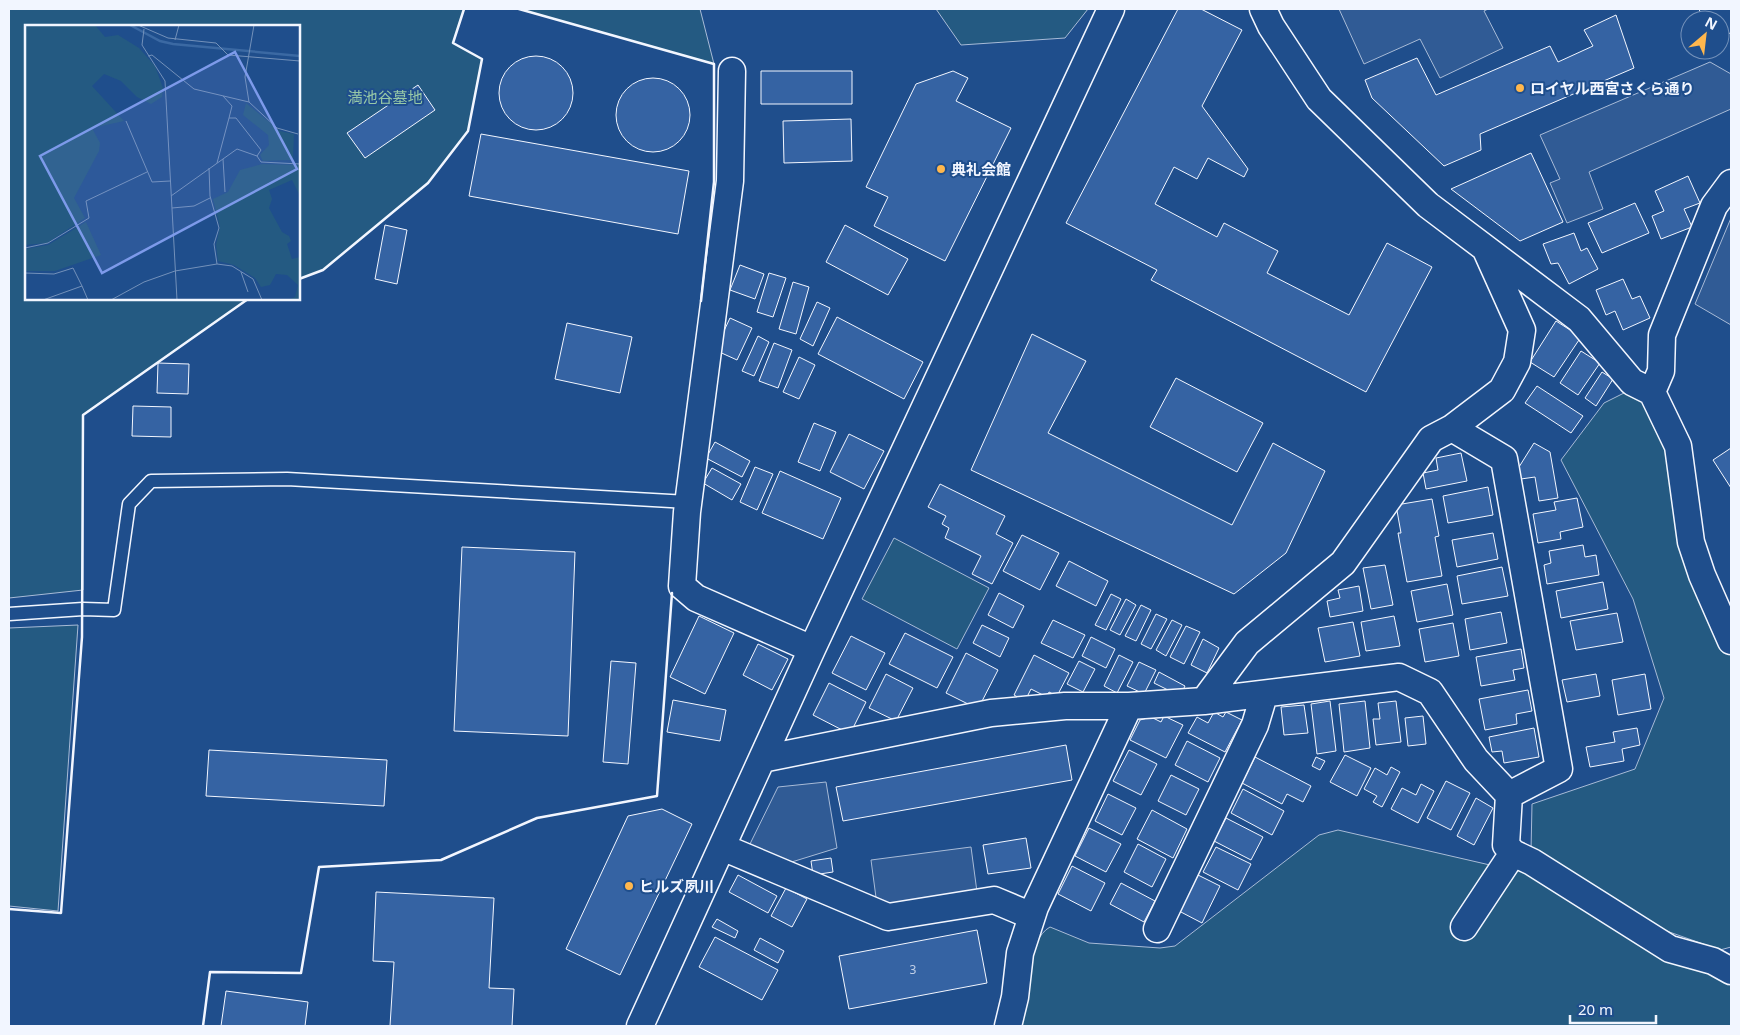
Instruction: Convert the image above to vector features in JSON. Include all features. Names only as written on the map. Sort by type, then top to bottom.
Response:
[{"type":"street","points":[[640,1026],[812,649],[1111,9]]},
{"type":"street","points":[[1263,9],[1271,26],[1319,98],[1428,205],[1579,319],[1632,382],[1652,392],[1678,446],[1691,542],[1702,575],[1731,641]]},
{"type":"street","points":[[1714,9],[1731,20]]},
{"type":"street","points":[[732,71],[730,181],[688,502],[682,586],[696,598],[812,649]]},
{"type":"street","points":[[1652,392],[1661,371],[1662,335],[1714,206],[1731,183]]},
{"type":"street","points":[[1204,701],[1247,643],[1343,563],[1432,439],[1452,428],[1502,390],[1517,362],[1522,330],[1485,247]]},
{"type":"street","points":[[1452,428],[1504,459],[1559,769],[1509,795]]},
{"type":"street","points":[[762,759],[991,713],[1065,706],[1129,706],[1204,701],[1399,677],[1430,692],[1476,760],[1509,795],[1506,845],[1513,854],[1532,862],[1670,949],[1713,961],[1731,970]]},
{"type":"street","points":[[1157,929],[1255,724],[1264,695]]},
{"type":"street","points":[[1008,1026],[1015,996],[1020,953],[1032,916],[1129,706]]},
{"type":"street","points":[[722,847],[888,917],[994,900],[1032,916]]},
{"type":"street","points":[[1464,927],[1513,854]]},
{"type":"lane","points":[[9,614],[83,608],[114,610],[128,504],[151,481],[287,479],[688,502]]},
{"type":"green space","name":"満池谷墓地","points":[[9,9],[464,9],[453,43],[482,59],[468,131],[428,183],[323,270],[300,279],[300,25],[25,25],[25,300],[247,300],[83,415],[83,590],[9,598]]},
{"type":"green space","points":[[519,9],[700,9],[714,64]]},
{"type":"green space","points":[[936,9],[1088,9],[1065,38],[961,45]]},
{"type":"green space","points":[[1630,390],[1645,397],[1672,447],[1731,650],[1731,947],[1720,950],[1661,929],[1531,851],[1532,804],[1635,769],[1664,698],[1633,599],[1561,460],[1604,403]]},
{"type":"green space","points":[[894,538],[989,588],[957,649],[862,599]]},
{"type":"green space","points":[[78,625],[58,911],[9,906],[9,628]]},
{"type":"green space","points":[[1338,830],[1516,871],[1530,870],[1731,980],[1731,1026],[1018,1026],[1031,957],[1042,934],[1050,927],[1089,943],[1160,948],[1175,946],[1319,835]]},
{"type":"shaded area","points":[[1339,9],[1488,9],[1484,11],[1503,48],[1440,78],[1420,39],[1364,64]]},
{"type":"shaded area","points":[[1710,62],[1731,74],[1731,109],[1589,172],[1603,209],[1567,223],[1550,183],[1560,179],[1540,135]]},
{"type":"shaded area","points":[[1731,218],[1731,325],[1695,304]]},
{"type":"shaded area","points":[[826,782],[837,848],[782,865],[748,848],[778,787]]},
{"type":"shaded area","points":[[971,847],[977,892],[877,905],[871,860]]},
{"type":"building","points":[[1178,9],[1201,9],[1242,30],[1202,106],[1248,169],[1244,177],[1208,158],[1197,179],[1174,167],[1155,204],[1217,237],[1224,223],[1278,251],[1267,273],[1349,315],[1387,243],[1432,267],[1366,392],[1151,280],[1157,270],[1066,223]]},
{"type":"building","name":"ロイヤル西宮さくら通り","points":[[1616,15],[1634,68],[1480,134],[1481,150],[1444,166],[1372,98],[1365,80],[1417,58],[1436,95],[1550,46],[1558,62],[1593,46],[1584,30]]},
{"type":"building","points":[[536,56],[550,59],[562,67],[570,79],[573,93],[570,107],[562,119],[550,127],[536,130],[522,127],[510,119],[502,107],[499,93],[502,79],[510,67],[522,59]]},
{"type":"building","points":[[761,71],[852,71],[852,104],[761,104]]},
{"type":"building","points":[[953,71],[968,78],[956,101],[1011,128],[945,261],[874,226],[888,197],[866,187],[916,84]]},
{"type":"building","points":[[646,78],[660,78],[674,84],[684,94],[690,108],[690,122],[684,136],[674,146],[660,152],[646,152],[632,146],[622,136],[616,122],[616,108],[622,94],[632,84]]},
{"type":"building","points":[[418,85],[435,110],[365,158],[347,133]]},
{"type":"building","points":[[851,119],[852,161],[784,163],[783,121]]},
{"type":"building","points":[[481,134],[689,171],[678,234],[469,196]]},
{"type":"building","points":[[1531,153],[1563,222],[1520,241],[1451,189]]},
{"type":"building","points":[[1688,176],[1700,203],[1684,209],[1692,227],[1661,239],[1652,216],[1664,211],[1655,191]]},
{"type":"building","points":[[1635,203],[1649,233],[1602,253],[1588,223]]},
{"type":"building","points":[[385,225],[407,230],[397,284],[375,279]]},
{"type":"building","points":[[845,225],[908,259],[888,295],[826,262]]},
{"type":"building","points":[[1574,233],[1581,251],[1587,248],[1598,269],[1569,284],[1558,263],[1551,264],[1543,244]]},
{"type":"building","points":[[740,265],[764,274],[755,299],[730,290]]},
{"type":"building","points":[[769,273],[786,278],[773,317],[757,312]]},
{"type":"building","points":[[1623,279],[1632,299],[1640,296],[1650,318],[1623,330],[1615,311],[1606,315],[1596,290]]},
{"type":"building","points":[[793,282],[809,287],[796,334],[779,329]]},
{"type":"building","points":[[817,302],[830,308],[813,346],[800,339]]},
{"type":"building","points":[[837,317],[923,362],[904,399],[818,354]]},
{"type":"building","points":[[730,318],[752,328],[737,360],[715,350]]},
{"type":"building","points":[[1556,321],[1581,337],[1554,377],[1530,362]]},
{"type":"building","points":[[567,323],[632,337],[620,393],[555,379]]},
{"type":"building","points":[[1032,334],[1086,361],[1048,433],[1232,525],[1273,443],[1325,471],[1286,553],[1234,594],[971,470]]},
{"type":"building","points":[[758,336],[769,342],[754,376],[742,371]]},
{"type":"building","points":[[774,343],[792,350],[778,388],[759,381]]},
{"type":"building","points":[[1581,351],[1600,363],[1578,395],[1560,383]]},
{"type":"building","points":[[799,357],[815,365],[799,399],[783,392]]},
{"type":"building","points":[[158,363],[189,364],[188,394],[157,393]]},
{"type":"building","points":[[1602,372],[1613,379],[1596,406],[1585,398]]},
{"type":"building","points":[[1176,378],[1263,423],[1237,472],[1150,427]]},
{"type":"building","points":[[1537,386],[1583,416],[1571,433],[1525,403]]},
{"type":"building","points":[[133,406],[171,407],[171,437],[132,436]]},
{"type":"building","points":[[814,423],[836,432],[820,471],[798,462]]},
{"type":"building","points":[[849,434],[884,451],[864,489],[830,472]]},
{"type":"building","points":[[715,442],[750,461],[742,477],[706,458]]},
{"type":"building","points":[[1534,443],[1550,452],[1558,498],[1539,501],[1535,477],[1521,479],[1519,467]]},
{"type":"building","points":[[1731,448],[1731,488],[1713,460]]},
{"type":"building","points":[[1461,453],[1467,481],[1426,489],[1423,473],[1438,470],[1436,458]]},
{"type":"building","points":[[755,467],[773,474],[757,510],[740,502]]},
{"type":"building","points":[[712,468],[741,484],[732,500],[703,483]]},
{"type":"building","points":[[780,471],[841,498],[823,539],[762,513]]},
{"type":"building","points":[[940,484],[1005,516],[996,534],[1013,543],[992,584],[972,574],[981,556],[945,538],[949,528],[942,524],[946,516],[928,507]]},
{"type":"building","points":[[1488,487],[1493,515],[1448,523],[1443,496]]},
{"type":"building","points":[[1577,498],[1583,527],[1560,532],[1561,539],[1538,543],[1533,514],[1556,510],[1554,502]]},
{"type":"building","points":[[1432,499],[1439,536],[1435,537],[1442,576],[1407,582],[1398,533],[1401,533],[1396,505]]},
{"type":"building","points":[[1493,533],[1498,559],[1457,567],[1452,540]]},
{"type":"building","points":[[1022,535],[1059,553],[1040,590],[1003,571]]},
{"type":"building","points":[[1583,545],[1585,557],[1596,555],[1599,575],[1547,584],[1544,565],[1551,563],[1549,551]]},
{"type":"building","points":[[462,547],[575,552],[568,736],[454,731]]},
{"type":"building","points":[[1069,561],[1108,581],[1096,606],[1056,586]]},
{"type":"building","points":[[1385,565],[1393,605],[1371,609],[1363,568]]},
{"type":"building","points":[[1502,567],[1508,596],[1462,604],[1457,576]]},
{"type":"building","points":[[1603,582],[1608,609],[1561,618],[1556,591]]},
{"type":"building","points":[[1447,584],[1453,615],[1417,622],[1411,591]]},
{"type":"building","points":[[1359,586],[1363,611],[1330,617],[1327,601],[1340,598],[1338,590]]},
{"type":"building","points":[[999,593],[1024,606],[1013,628],[988,615]]},
{"type":"building","points":[[1111,594],[1121,599],[1106,630],[1095,625]]},
{"type":"building","points":[[1126,599],[1136,605],[1120,635],[1110,630]]},
{"type":"building","points":[[1141,605],[1151,610],[1136,641],[1125,636]]},
{"type":"building","points":[[1501,612],[1507,643],[1470,650],[1465,619]]},
{"type":"building","points":[[1617,613],[1623,642],[1576,650],[1570,621]]},
{"type":"building","points":[[1156,614],[1167,619],[1151,649],[1141,644]]},
{"type":"building","points":[[699,616],[734,633],[705,694],[670,677]]},
{"type":"building","points":[[1394,616],[1400,646],[1366,651],[1361,622]]},
{"type":"building","points":[[1053,620],[1085,635],[1073,658],[1041,643]]},
{"type":"building","points":[[1172,620],[1182,625],[1166,656],[1156,650]]},
{"type":"building","points":[[1353,622],[1360,656],[1325,662],[1318,628]]},
{"type":"building","points":[[1453,623],[1459,656],[1425,662],[1419,629]]},
{"type":"building","points":[[982,625],[1009,638],[1000,657],[973,643]]},
{"type":"building","points":[[1186,626],[1200,632],[1184,664],[1170,657]]},
{"type":"building","points":[[905,633],[953,657],[937,688],[889,664]]},
{"type":"building","points":[[851,636],[885,653],[866,690],[832,673]]},
{"type":"building","points":[[1091,637],[1115,649],[1106,668],[1082,656]]},
{"type":"building","points":[[1203,639],[1219,648],[1207,673],[1191,665]]},
{"type":"building","points":[[758,644],[788,659],[772,690],[743,675]]},
{"type":"building","points":[[1521,649],[1524,668],[1513,670],[1515,680],[1481,686],[1476,657]]},
{"type":"building","points":[[966,653],[998,670],[978,709],[946,693]]},
{"type":"building","points":[[1034,655],[1069,673],[1057,696],[1049,692],[1047,697],[1031,689],[1025,701],[1014,695]]},
{"type":"building","points":[[1119,655],[1133,662],[1117,693],[1104,686]]},
{"type":"building","points":[[611,661],[636,663],[628,764],[603,762]]},
{"type":"building","points":[[1079,661],[1095,669],[1083,692],[1067,684]]},
{"type":"building","points":[[1139,662],[1156,670],[1144,694],[1127,686]]},
{"type":"building","points":[[1159,672],[1185,686],[1180,696],[1154,683]]},
{"type":"building","points":[[886,674],[913,688],[896,721],[869,708]]},
{"type":"building","points":[[1596,674],[1600,696],[1567,702],[1562,680]]},
{"type":"building","points":[[1645,674],[1651,709],[1618,715],[1612,680]]},
{"type":"building","points":[[829,683],[866,702],[850,734],[813,715]]},
{"type":"building","points":[[1528,690],[1532,711],[1516,714],[1517,724],[1485,730],[1479,699]]},
{"type":"building","points":[[673,700],[726,710],[720,741],[667,732]]},
{"type":"building","points":[[1330,701],[1336,751],[1317,754],[1311,704]]},
{"type":"building","points":[[1365,701],[1370,748],[1344,752],[1339,704]]},
{"type":"building","points":[[1396,701],[1401,742],[1376,745],[1373,719],[1380,719],[1378,703]]},
{"type":"building","points":[[1304,705],[1308,733],[1284,735],[1281,707]]},
{"type":"building","points":[[1214,712],[1223,717],[1226,712],[1242,720],[1225,752],[1188,733],[1197,717],[1208,723]]},
{"type":"building","points":[[1164,716],[1183,725],[1166,758],[1130,740],[1140,720],[1151,717],[1161,722]]},
{"type":"building","points":[[1423,716],[1426,744],[1408,746],[1405,718]]},
{"type":"building","points":[[1534,728],[1539,757],[1504,763],[1502,751],[1492,752],[1489,737]]},
{"type":"building","points":[[1637,728],[1640,745],[1622,749],[1624,761],[1590,767],[1586,747],[1615,742],[1613,732]]},
{"type":"building","points":[[1187,741],[1220,758],[1208,782],[1175,765]]},
{"type":"building","points":[[1066,745],[1072,780],[843,821],[836,787]]},
{"type":"building","points":[[209,750],[387,760],[384,806],[206,796]]},
{"type":"building","points":[[1129,750],[1157,764],[1141,795],[1113,781]]},
{"type":"building","points":[[1345,755],[1371,768],[1357,796],[1330,782]]},
{"type":"building","points":[[1255,757],[1311,786],[1303,802],[1287,794],[1282,804],[1242,783]]},
{"type":"building","points":[[1316,757],[1325,761],[1320,770],[1312,766]]},
{"type":"building","points":[[1391,767],[1400,772],[1382,807],[1373,802],[1377,796],[1364,789],[1375,768],[1387,775]]},
{"type":"building","points":[[1171,775],[1199,789],[1186,815],[1158,801]]},
{"type":"building","points":[[1446,781],[1470,793],[1451,830],[1427,818]]},
{"type":"building","points":[[1421,784],[1434,791],[1418,823],[1391,809],[1402,788],[1416,795]]},
{"type":"building","points":[[1243,789],[1284,811],[1272,835],[1231,813]]},
{"type":"building","points":[[1108,794],[1136,808],[1122,835],[1095,821]]},
{"type":"building","points":[[1476,798],[1493,808],[1474,845],[1457,836]]},
{"type":"building","name":"ヒルズ夙川","points":[[662,809],[692,824],[620,975],[566,949],[628,816]]},
{"type":"building","points":[[1152,810],[1187,829],[1173,858],[1137,839]]},
{"type":"building","points":[[1226,818],[1263,837],[1251,860],[1214,841]]},
{"type":"building","points":[[1089,828],[1121,844],[1106,872],[1075,856]]},
{"type":"building","points":[[1026,838],[1031,868],[988,874],[983,845]]},
{"type":"building","points":[[1138,844],[1166,859],[1152,887],[1124,872]]},
{"type":"building","points":[[1216,847],[1251,864],[1238,890],[1203,872]]},
{"type":"building","points":[[831,858],[833,872],[813,875],[811,861]]},
{"type":"building","points":[[1072,866],[1105,883],[1091,911],[1058,894]]},
{"type":"building","points":[[738,875],[777,896],[768,913],[729,892]]},
{"type":"building","points":[[1198,875],[1220,886],[1202,923],[1179,911]]},
{"type":"building","points":[[1121,883],[1155,901],[1144,922],[1110,904]]},
{"type":"building","points":[[786,888],[807,899],[792,927],[771,916]]},
{"type":"building","points":[[376,892],[494,898],[489,988],[514,989],[512,1026],[390,1026],[394,962],[373,961]]},
{"type":"building","points":[[717,919],[738,931],[735,938],[712,927]]},
{"type":"building","points":[[977,930],[987,983],[849,1009],[839,956]]},
{"type":"building","points":[[715,937],[778,970],[762,1000],[699,967]]},
{"type":"building","points":[[760,938],[784,951],[778,963],[754,950]]},
{"type":"building","points":[[226,991],[308,1002],[305,1026],[221,1026]]},
{"type":"wall","points":[[300,279],[323,270],[428,183],[468,131],[482,59],[453,43],[464,9]]},
{"type":"wall","points":[[519,9],[714,64],[714,182],[701,301]]},
{"type":"wall","points":[[9,909],[61,913],[82,637],[83,415],[247,300]]},
{"type":"wall","points":[[203,1026],[210,972],[301,973],[319,867],[441,860],[537,818],[657,796],[672,593]]},
{"type":"place","name":"ロイヤル西宮さくら通り","points":[[1520,88]]},
{"type":"place","name":"典礼会館","points":[[941,169]]},
{"type":"place","name":"ヒルズ夙川","points":[[629,886]]}]
